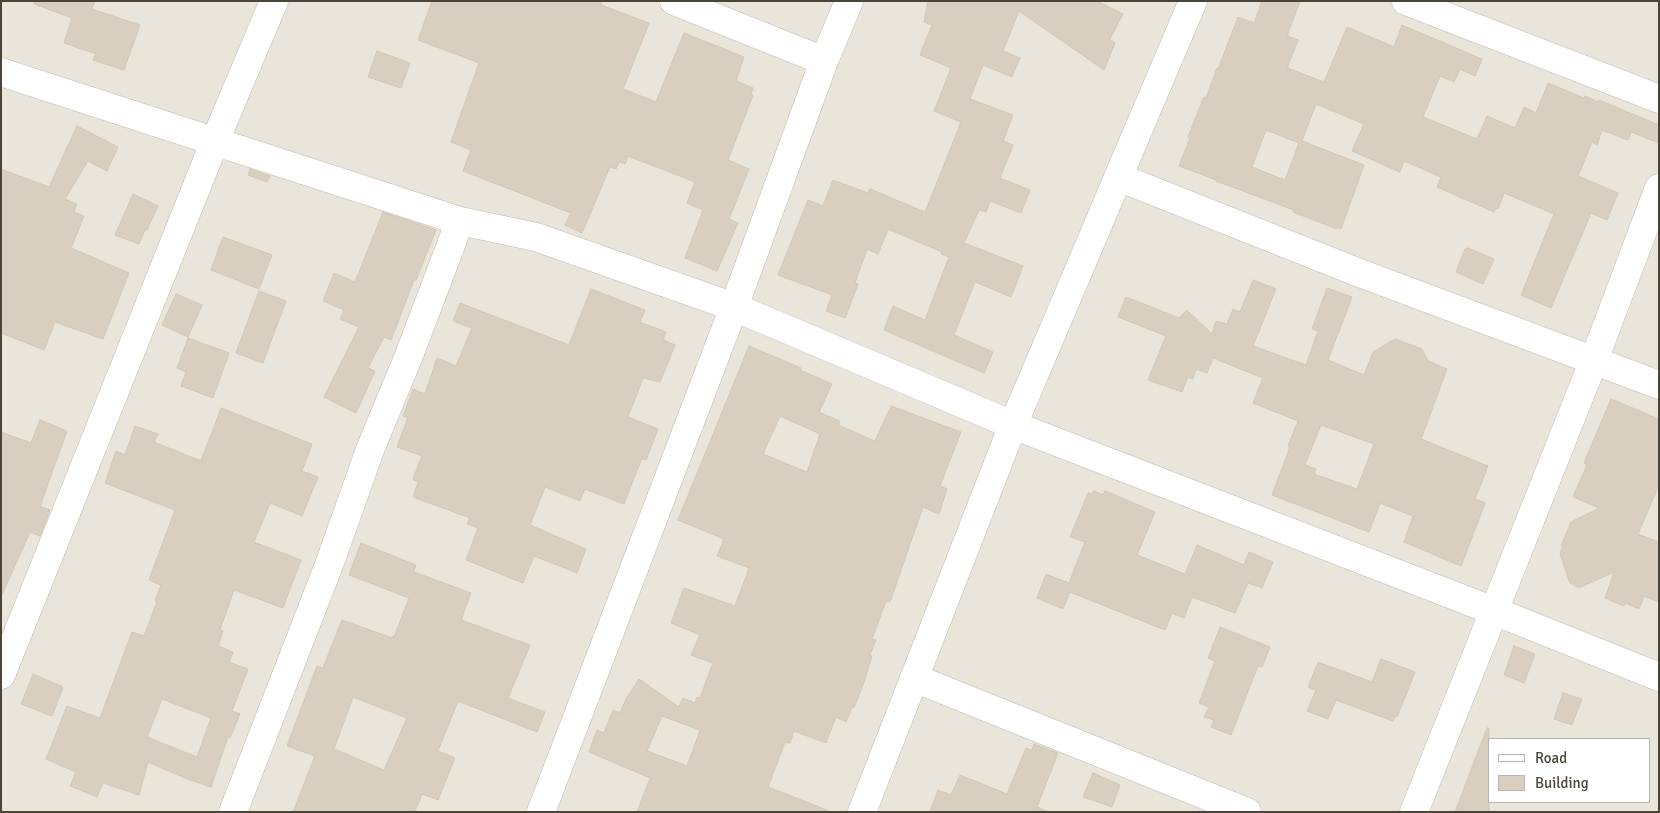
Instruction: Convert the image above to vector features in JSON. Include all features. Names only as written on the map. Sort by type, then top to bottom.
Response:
[{"type":"street","points":[[1,675],[215,141],[274,1]]},
{"type":"street","points":[[674,1],[824,61]]},
{"type":"street","points":[[541,812],[734,307],[824,61],[849,1]]},
{"type":"street","points":[[862,812],[1013,425],[1193,1]]},
{"type":"street","points":[[1406,1],[1659,98]]},
{"type":"street","points":[[1,72],[460,221],[536,237],[734,307],[1013,425],[1494,611],[1659,677]]},
{"type":"street","points":[[1118,177],[1357,272],[1659,385]]},
{"type":"street","points":[[1414,812],[1594,360],[1659,188]]},
{"type":"street","points":[[233,812],[329,565],[371,447],[408,358],[460,221]]},
{"type":"street","points":[[914,678],[1247,812]]},
{"type":"shaded area","points":[[1,1],[1659,1],[1659,812],[1,812]]},
{"type":"building","points":[[34,1],[95,1],[92,9],[140,25],[124,70],[93,60],[96,54],[64,43],[72,18],[34,4]]},
{"type":"building","points":[[432,1],[602,1],[601,5],[649,23],[623,89],[656,102],[684,33],[744,57],[736,81],[753,88],[751,94],[753,95],[728,160],[749,169],[729,219],[738,223],[717,271],[685,258],[703,210],[687,203],[695,182],[628,156],[625,164],[619,162],[616,169],[610,167],[582,233],[565,225],[571,213],[463,171],[471,150],[451,142],[479,63],[418,40]]},
{"type":"building","points":[[928,1],[1097,1],[1123,14],[1110,39],[1115,43],[1104,70],[1019,11],[1003,51],[1020,58],[1012,77],[983,65],[970,99],[1013,115],[1003,141],[1013,145],[1000,178],[1030,190],[1021,213],[990,201],[986,212],[979,210],[964,243],[1023,266],[1011,297],[975,282],[954,335],[993,352],[984,373],[884,330],[893,306],[925,320],[949,257],[941,254],[942,252],[888,229],[878,254],[867,249],[855,283],[858,284],[845,318],[826,311],[832,295],[778,275],[808,200],[823,206],[833,180],[868,193],[870,189],[925,212],[961,122],[934,111],[951,68],[920,55],[932,25],[924,22]]},
{"type":"building","points":[[1262,1],[1300,1],[1287,36],[1298,40],[1287,68],[1324,82],[1347,27],[1394,47],[1402,25],[1482,59],[1475,76],[1460,69],[1454,82],[1440,76],[1423,117],[1477,139],[1487,116],[1515,128],[1524,107],[1536,113],[1548,83],[1584,98],[1585,96],[1598,102],[1599,100],[1659,125],[1659,143],[1631,132],[1628,140],[1602,130],[1597,145],[1592,142],[1578,176],[1618,193],[1607,220],[1591,213],[1551,308],[1521,295],[1554,214],[1504,193],[1498,209],[1496,208],[1494,212],[1437,187],[1441,177],[1404,161],[1400,172],[1352,151],[1364,124],[1316,104],[1302,141],[1364,165],[1341,229],[1293,212],[1294,210],[1179,166],[1190,138],[1188,137],[1204,97],[1206,98],[1238,17],[1254,23]],"holes":[[[1266,130],[1299,143],[1285,180],[1252,167]]]},
{"type":"building","points":[[377,51],[410,63],[401,88],[368,77]]},
{"type":"building","points":[[77,126],[118,147],[107,171],[88,161],[65,199],[77,204],[74,212],[84,216],[71,248],[129,273],[103,339],[55,322],[44,350],[1,333],[1,169],[49,187]]},
{"type":"building","points":[[250,169],[270,176],[267,182],[248,175]]},
{"type":"building","points":[[133,194],[158,206],[139,244],[115,235]]},
{"type":"building","points":[[383,212],[436,230],[391,340],[384,337],[368,368],[375,371],[356,413],[324,397],[359,327],[340,319],[344,310],[323,301],[334,273],[355,282]]},
{"type":"building","points":[[223,237],[272,255],[259,289],[211,270]]},
{"type":"building","points":[[1468,248],[1494,259],[1483,284],[1456,272],[1465,249]]},
{"type":"building","points":[[1253,280],[1276,289],[1253,346],[1306,365],[1318,331],[1312,329],[1327,288],[1352,297],[1328,360],[1364,375],[1373,352],[1395,339],[1422,349],[1428,361],[1447,369],[1421,439],[1488,466],[1475,499],[1485,503],[1461,566],[1404,542],[1413,516],[1380,503],[1369,532],[1272,495],[1298,421],[1253,403],[1263,378],[1213,358],[1207,373],[1196,369],[1193,379],[1188,377],[1182,392],[1148,380],[1166,336],[1118,317],[1126,297],[1179,318],[1187,310],[1212,334],[1216,321],[1227,324],[1233,309],[1240,312]],"holes":[[[1321,425],[1374,444],[1357,489],[1314,474],[1316,469],[1305,465]]]},
{"type":"building","points":[[591,289],[645,310],[640,322],[666,332],[663,340],[675,345],[660,382],[643,378],[628,417],[658,429],[646,460],[642,458],[624,504],[585,489],[580,501],[545,487],[530,525],[586,549],[577,573],[534,556],[523,583],[466,560],[478,528],[467,524],[470,518],[413,497],[418,482],[413,479],[422,456],[397,447],[408,418],[403,416],[413,389],[425,394],[437,358],[456,366],[472,328],[453,321],[460,303],[569,345]]},
{"type":"building","points":[[259,291],[286,301],[263,363],[236,353]]},
{"type":"building","points":[[176,294],[202,305],[188,337],[162,325]]},
{"type":"building","points":[[188,338],[229,353],[213,398],[181,386],[186,372],[177,368]]},
{"type":"building","points":[[749,346],[801,368],[800,370],[832,384],[819,412],[840,421],[838,425],[875,441],[891,406],[961,432],[940,486],[947,489],[939,514],[923,507],[890,602],[886,601],[872,639],[876,640],[870,655],[872,656],[854,708],[852,707],[846,722],[836,717],[826,743],[794,731],[790,743],[785,742],[768,787],[827,810],[827,812],[637,812],[650,778],[589,752],[597,730],[604,733],[613,710],[620,713],[626,699],[639,679],[679,707],[683,698],[695,703],[697,697],[700,698],[713,663],[691,655],[700,635],[671,623],[684,588],[735,606],[749,568],[717,556],[724,539],[678,520]],"holes":[[[780,416],[820,434],[807,472],[763,454]],[[662,716],[700,730],[687,766],[647,751]]]},
{"type":"building","points":[[1611,399],[1659,419],[1659,485],[1638,534],[1659,542],[1659,602],[1644,596],[1639,609],[1625,603],[1624,606],[1605,598],[1614,572],[1579,588],[1570,583],[1560,554],[1563,546],[1561,546],[1571,522],[1599,508],[1573,497],[1587,465],[1584,463]]},
{"type":"building","points":[[221,408],[312,444],[302,471],[318,477],[302,516],[270,503],[254,542],[301,560],[283,608],[234,590],[220,630],[223,631],[218,646],[233,652],[229,662],[248,669],[232,711],[240,714],[230,738],[228,737],[211,787],[148,762],[139,795],[103,783],[97,797],[70,786],[76,772],[46,759],[67,706],[100,718],[132,632],[144,636],[157,602],[155,601],[161,585],[149,580],[175,510],[105,483],[116,451],[125,455],[135,426],[158,434],[154,442],[201,461]],"holes":[[[162,699],[211,718],[197,757],[147,737]]]},
{"type":"building","points":[[40,420],[67,431],[40,506],[50,510],[40,536],[30,532],[1,597],[1,432],[31,443]]},
{"type":"building","points":[[1094,491],[1103,495],[1105,491],[1155,512],[1137,555],[1185,574],[1197,545],[1244,565],[1249,552],[1273,562],[1262,588],[1248,583],[1235,613],[1192,597],[1184,618],[1172,613],[1165,630],[1070,592],[1063,609],[1037,598],[1046,574],[1069,583],[1085,542],[1070,537],[1088,493],[1092,494]]},
{"type":"building","points":[[361,543],[416,565],[414,572],[471,593],[461,620],[530,645],[508,698],[545,712],[537,732],[458,701],[438,751],[455,758],[438,800],[422,794],[415,812],[293,812],[315,756],[287,746],[317,666],[323,668],[342,620],[392,638],[394,637],[409,598],[349,575]],"holes":[[[353,697],[407,718],[384,770],[334,749]]]},
{"type":"building","points":[[1220,627],[1270,647],[1262,667],[1258,666],[1231,735],[1211,727],[1214,720],[1204,717],[1209,707],[1199,703],[1215,661],[1208,658]]},
{"type":"building","points":[[1514,646],[1535,654],[1524,683],[1504,675]]},
{"type":"building","points":[[1381,659],[1415,672],[1397,717],[1395,716],[1393,721],[1336,700],[1328,719],[1307,711],[1316,690],[1308,687],[1318,662],[1372,682]]},
{"type":"building","points":[[33,674],[63,687],[52,716],[21,704]]},
{"type":"building","points":[[1563,693],[1582,699],[1572,725],[1554,719]]},
{"type":"building","points":[[1487,728],[1489,728],[1489,812],[1455,812]]},
{"type":"building","points":[[1034,744],[1058,753],[1037,807],[1048,812],[930,812],[938,790],[951,795],[960,775],[1007,794],[1026,748],[1032,750]]},
{"type":"building","points":[[1093,773],[1120,785],[1112,807],[1083,797]]}]
